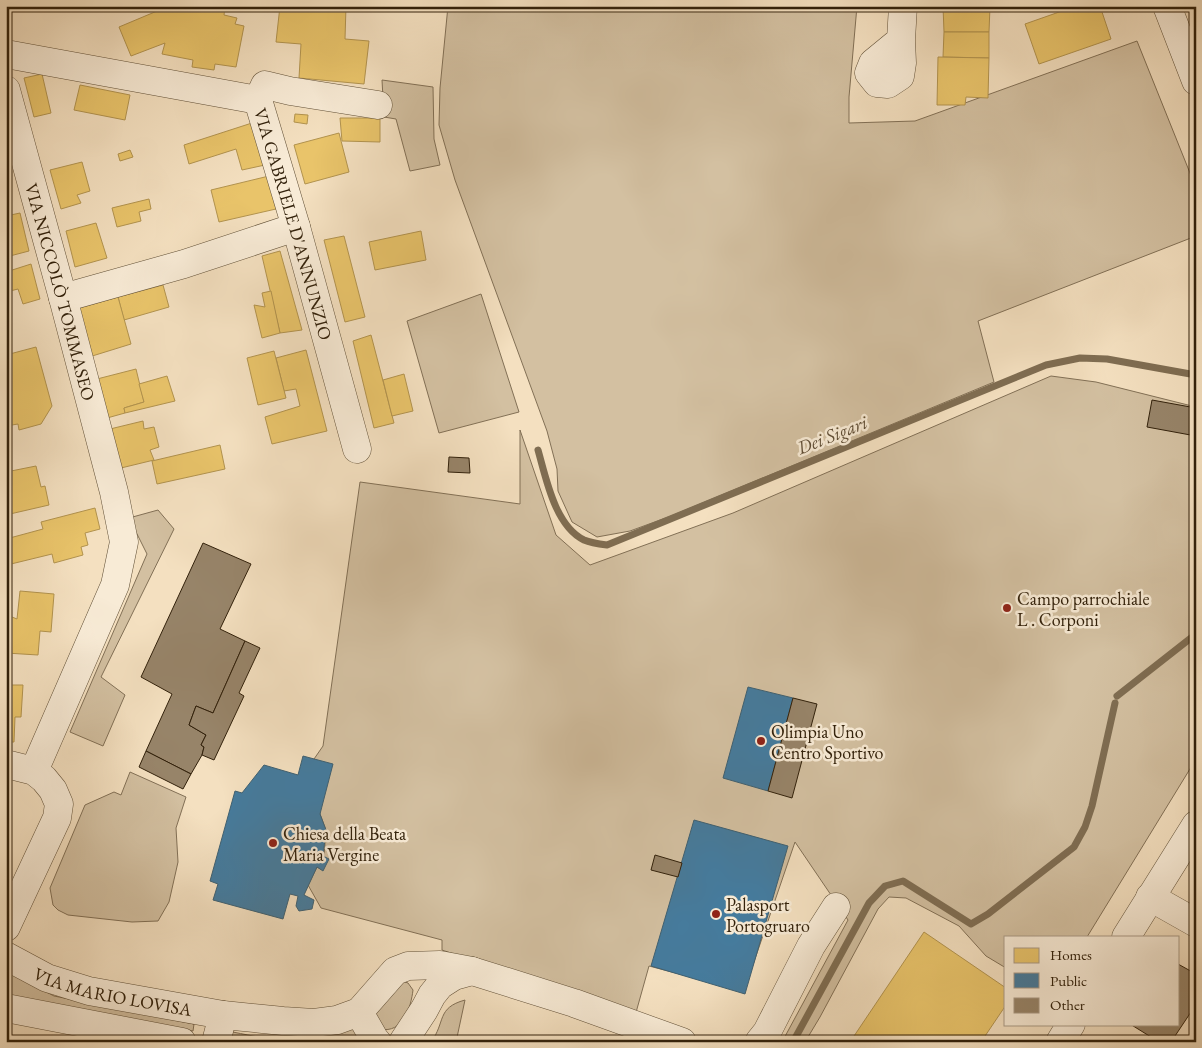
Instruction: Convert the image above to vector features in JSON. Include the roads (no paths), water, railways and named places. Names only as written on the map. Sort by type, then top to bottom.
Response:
[{"type":"street","points":[[901,40],[903,6]]},
{"type":"street","points":[[1167,6],[1196,81]]},
{"type":"street","name":"VIA GABRIELE D'ANNUNZIO","points":[[6,54],[258,100],[296,227],[356,449]]},
{"type":"street","points":[[258,100],[265,85],[290,91],[378,105]]},
{"type":"street","name":"VIA NICCOLÒ TOMMASEO","points":[[6,90],[114,492],[124,542],[115,585],[34,771]]},
{"type":"street","points":[[63,298],[184,264],[296,227]]},
{"type":"street","points":[[6,764],[34,771],[53,790],[58,804],[57,818],[6,927]]},
{"type":"street","points":[[1127,936],[1196,826]]},
{"type":"street","points":[[1150,897],[1196,923]]},
{"type":"street","points":[[759,1042],[767,1032],[811,946],[836,907]]},
{"type":"street","name":"VIA MARIO LOVISA","points":[[6,956],[48,978],[68,986],[223,1015],[314,1022],[337,1020],[359,1012],[395,971],[408,966],[440,965],[472,972],[574,1003],[682,1042]]},
{"type":"street","points":[[403,1042],[440,985],[454,976],[472,972]]},
{"type":"street","name":"VIA MARIO LOVISA","points":[[6,1008],[182,1042]]},
{"type":"street","points":[[359,1012],[377,1042]]},
{"type":"street","points":[[216,1042],[223,1015]]},
{"type":"street","points":[[1060,1042],[1070,1026]]},
{"type":"waterway","name":"Dei Sigari","points":[[538,450],[548,487],[566,524],[584,540],[607,545],[1046,365],[1080,358],[1107,359],[1196,375]]},
{"type":"waterway","points":[[1117,696],[1196,634]]},
{"type":"waterway","points":[[793,1042],[869,903],[885,886],[903,881],[971,924],[988,914],[1074,847],[1085,827],[1092,806],[1115,703]]},
{"type":"place","name":"Campo parrochiale L . Corponi","points":[[1007,608]]},
{"type":"place","name":"Olimpia Uno Centro Sportivo","points":[[761,741]]},
{"type":"place","name":"Chiesa della Beata Maria Vergine","points":[[273,843]]},
{"type":"place","name":"Palasport Portogruaro","points":[[716,914]]}]
